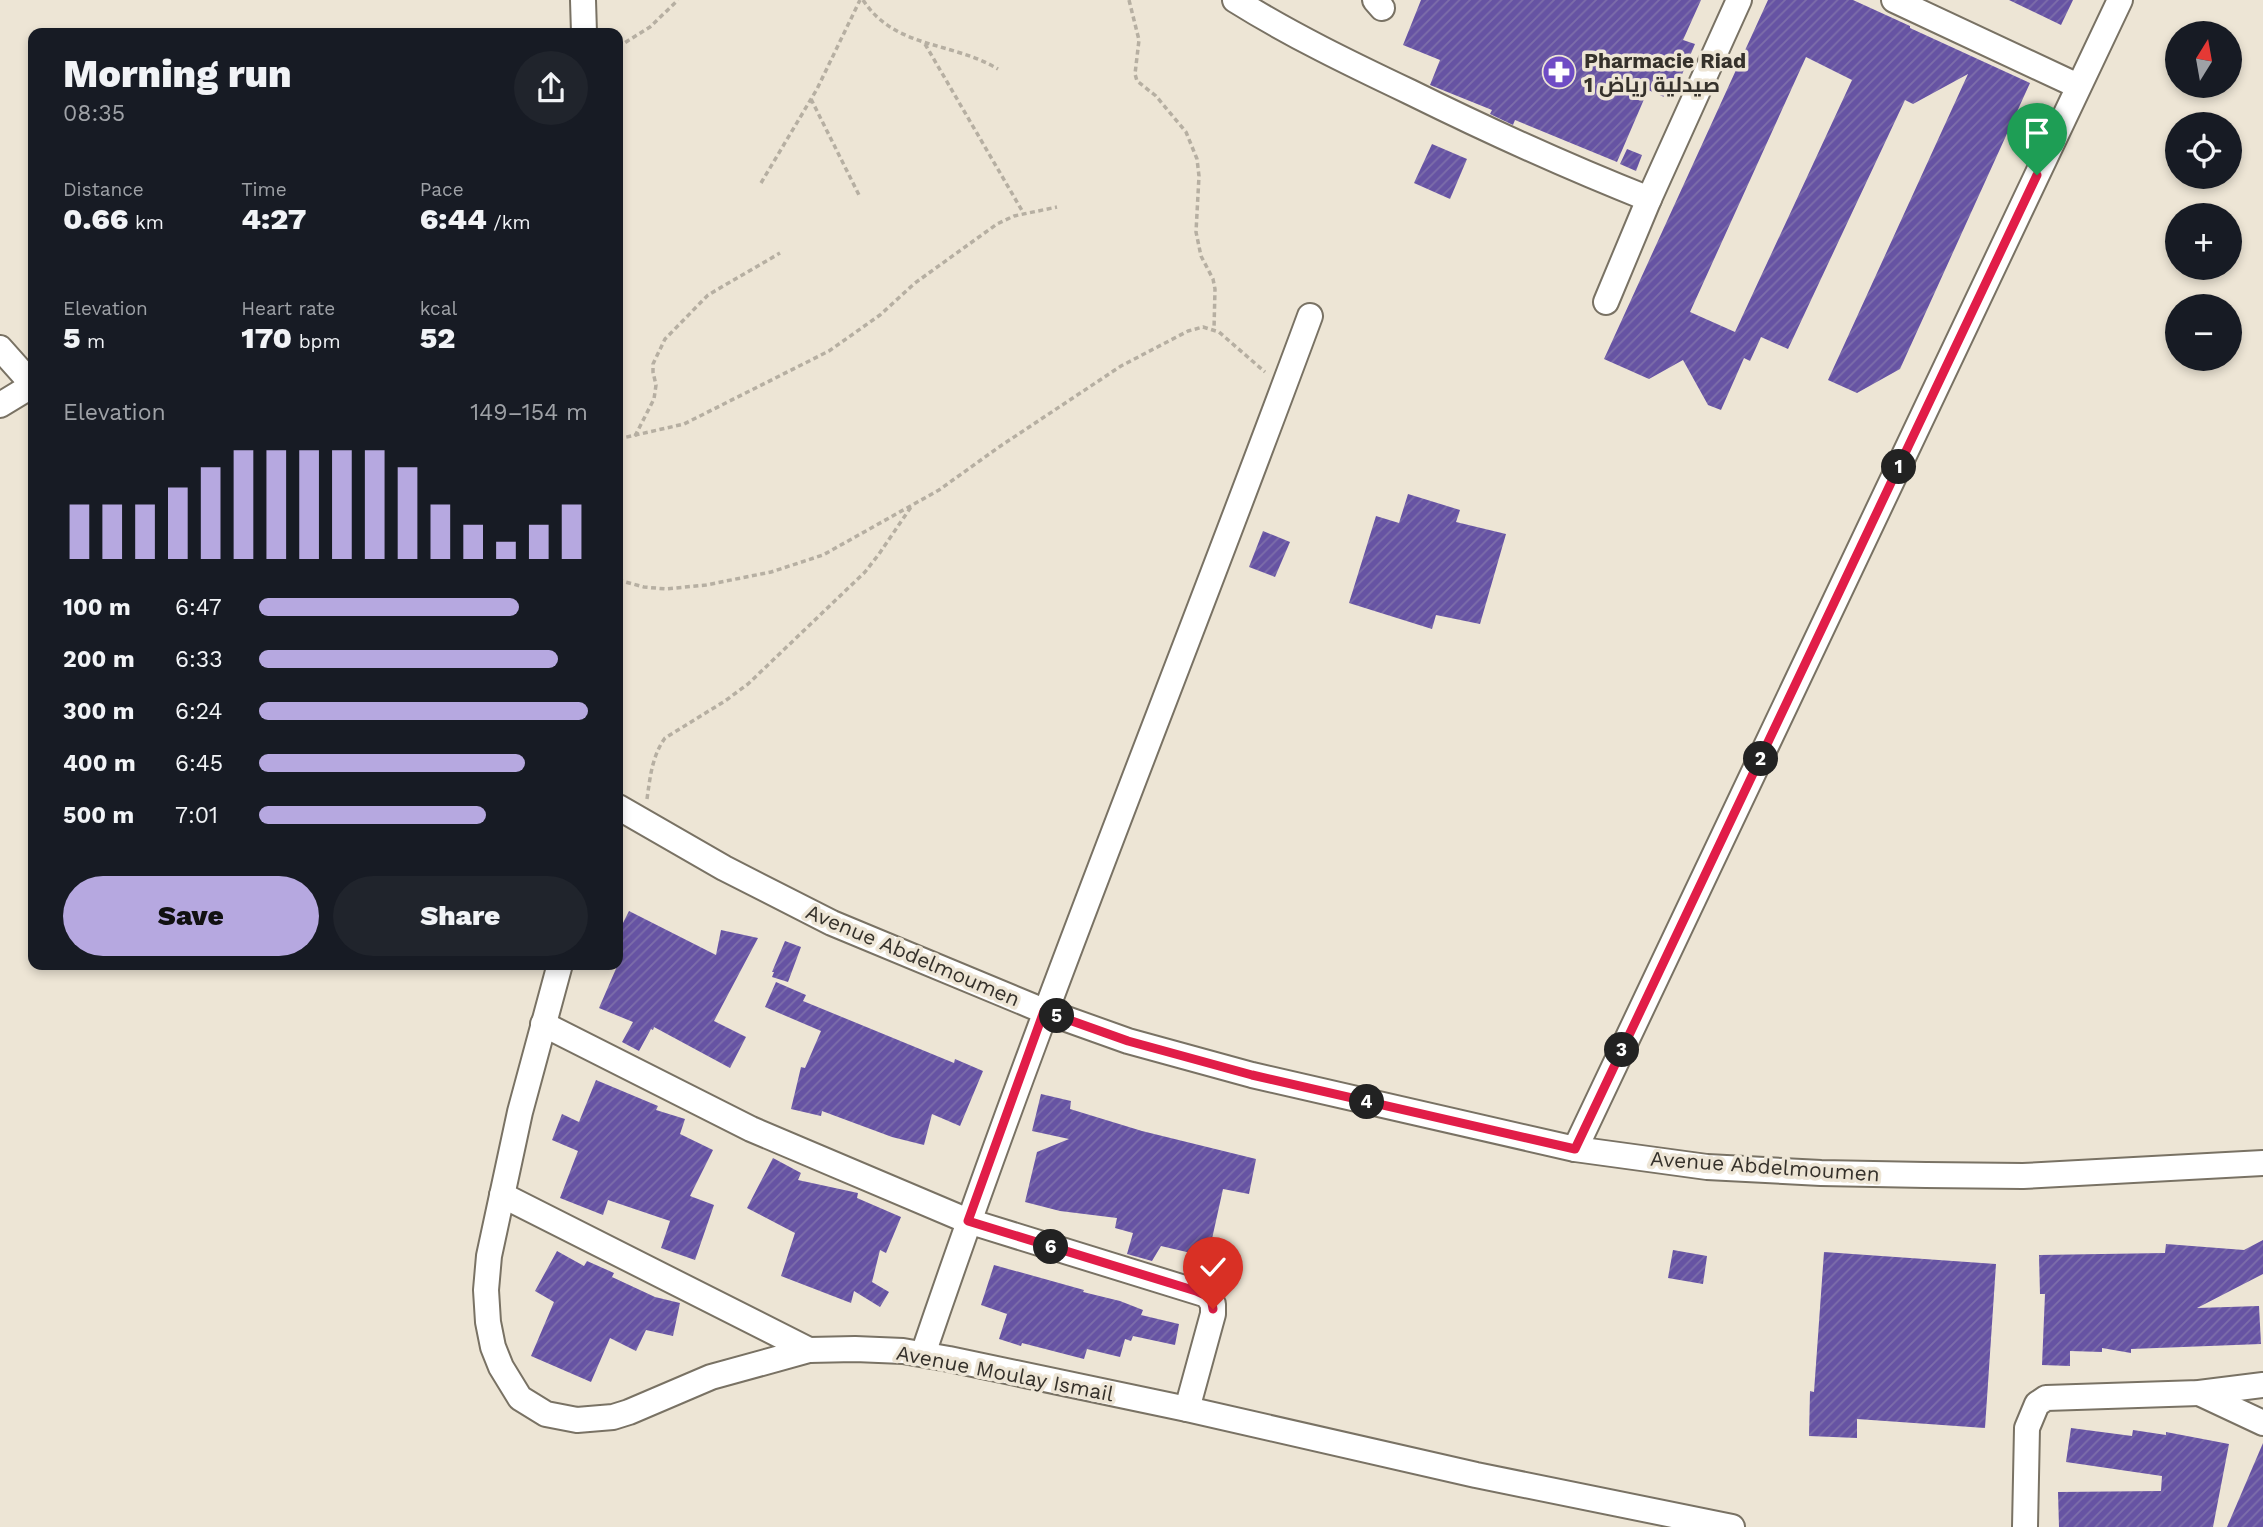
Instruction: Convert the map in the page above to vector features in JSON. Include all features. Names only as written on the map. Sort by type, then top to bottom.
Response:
[{"type":"street","points":[[583,0],[584,28]]},
{"type":"street","points":[[1235,0],[1360,68],[1482,127],[1649,199]]},
{"type":"street","points":[[1606,302],[1649,199],[1739,0]]},
{"type":"street","points":[[1894,0],[2078,86]]},
{"type":"street","points":[[1575,1149],[2120,0]]},
{"type":"street","points":[[923,1354],[1044,1011],[1310,316]]},
{"type":"street","points":[[0,348],[28,379]]},
{"type":"street","points":[[0,405],[28,388]]},
{"type":"street","name":"Avenue Abdelmoumen","points":[[623,810],[724,868],[832,923],[1044,1011],[1128,1041],[1252,1075],[1575,1149],[1707,1167],[1913,1175],[2024,1177],[2263,1163]]},
{"type":"street","name":"Avenue Moulay Ismail","points":[[558,970],[542,1024],[502,1195],[489,1256],[486,1290],[488,1322],[501,1367],[520,1398],[546,1413],[577,1420],[613,1417],[710,1377],[809,1350],[867,1349],[923,1354],[1187,1409],[1476,1475],[1732,1527]]},
{"type":"street","points":[[542,1024],[751,1129],[968,1221],[1196,1291],[1211,1298],[1213,1314],[1187,1409]]},
{"type":"street","points":[[502,1195],[809,1350]]},
{"type":"street","points":[[2025,1527],[2027,1428],[2037,1404],[2046,1398],[2199,1393],[2263,1385]]},
{"type":"street","points":[[2199,1393],[2263,1423]]},
{"type":"path","points":[[623,44],[650,27],[678,0]]},
{"type":"path","points":[[761,183],[811,99],[861,0],[880,22],[925,44],[968,55],[998,69]]},
{"type":"path","points":[[1129,0],[1139,40],[1135,74],[1137,81],[1157,96],[1186,132],[1197,159],[1199,176],[1196,232],[1201,256],[1215,289],[1214,329]]},
{"type":"path","points":[[925,44],[1024,214]]},
{"type":"path","points":[[811,99],[860,197]]},
{"type":"path","points":[[623,438],[684,424],[829,351],[880,315],[915,283],[987,231],[1006,219],[1057,206]]},
{"type":"path","points":[[635,436],[654,399],[656,385],[653,364],[665,339],[708,295],[780,253]]},
{"type":"path","points":[[623,581],[666,589],[706,585],[771,572],[823,555],[911,506],[1121,366],[1179,334],[1203,327],[1214,329],[1283,389]]},
{"type":"path","points":[[644,822],[653,760],[665,738],[748,684],[864,572],[911,506]]},
{"type":"building","name":"Pharmacie Riad 1 صيدلية رياض","points":[[1421,0],[1701,0],[1683,40],[1695,44],[1671,100],[1648,90],[1617,162],[1515,120],[1513,125],[1490,114],[1492,110],[1430,85],[1440,60],[1403,45]]},
{"type":"building","points":[[1768,0],[1853,0],[2030,83],[1900,369],[1857,393],[1828,380],[1968,74],[1913,104],[1905,100],[1788,349],[1761,337],[1750,361],[1744,358],[1721,410],[1708,405],[1683,360],[1649,379],[1604,359]],"holes":[[[1806,57],[1852,80],[1735,332],[1690,312]]]},
{"type":"building","points":[[2009,0],[2073,0],[2061,25]]},
{"type":"building","points":[[1432,144],[1467,159],[1450,199],[1414,183]]},
{"type":"building","points":[[1627,149],[1642,155],[1636,171],[1620,164]]},
{"type":"building","points":[[1408,494],[1460,510],[1456,522],[1506,534],[1480,624],[1436,615],[1432,629],[1349,603],[1376,516],[1399,523]]},
{"type":"building","points":[[1263,531],[1290,542],[1275,577],[1249,567]]},
{"type":"building","points":[[629,911],[716,955],[721,930],[758,938],[714,1021],[746,1037],[730,1068],[654,1027],[639,1051],[622,1042],[633,1022],[599,1008],[615,970],[623,970],[623,923]]},
{"type":"building","points":[[785,941],[801,947],[788,982],[772,977]]},
{"type":"building","points":[[776,982],[806,995],[803,1001],[954,1063],[955,1059],[983,1071],[960,1126],[932,1114],[924,1145],[892,1137],[822,1111],[821,1116],[791,1109],[801,1067],[805,1068],[821,1031],[765,1007]]},
{"type":"building","points":[[596,1080],[658,1106],[656,1110],[685,1119],[680,1134],[713,1150],[690,1196],[714,1205],[695,1260],[661,1248],[670,1221],[608,1200],[603,1215],[560,1198],[578,1151],[552,1140],[562,1114],[579,1122]]},
{"type":"building","points":[[1041,1094],[1071,1101],[1070,1109],[1142,1131],[1256,1159],[1249,1194],[1223,1189],[1208,1257],[1161,1246],[1152,1261],[1127,1254],[1133,1233],[1115,1228],[1117,1218],[1060,1211],[1025,1202],[1037,1152],[1069,1139],[1032,1131]]},
{"type":"building","points":[[773,1158],[801,1173],[798,1180],[858,1193],[857,1198],[901,1217],[886,1253],[880,1250],[872,1282],[889,1292],[880,1307],[854,1291],[851,1303],[781,1276],[795,1233],[747,1208]]},
{"type":"building","points":[[2263,1240],[2263,1274],[2197,1308],[2259,1306],[2261,1344],[2131,1349],[2131,1353],[2102,1348],[2102,1352],[2070,1351],[2070,1366],[2042,1365],[2045,1294],[2040,1294],[2039,1255],[2165,1253],[2166,1244],[2244,1250]]},
{"type":"building","points":[[1673,1250],[1707,1256],[1703,1284],[1668,1278]]},
{"type":"building","points":[[557,1251],[584,1266],[587,1261],[614,1273],[612,1277],[655,1297],[680,1303],[673,1336],[646,1330],[636,1351],[610,1338],[591,1382],[531,1356],[554,1302],[535,1291]]},
{"type":"building","points":[[1824,1252],[1996,1264],[1985,1428],[1857,1419],[1857,1438],[1809,1436],[1810,1391],[1814,1392]]},
{"type":"building","points":[[994,1265],[1120,1301],[1143,1310],[1141,1315],[1179,1324],[1175,1345],[1133,1336],[1131,1341],[1125,1339],[1120,1357],[1087,1349],[1084,1359],[999,1339],[1007,1314],[981,1305]]},
{"type":"building","points":[[2071,1428],[2132,1436],[2133,1430],[2166,1435],[2166,1432],[2229,1444],[2213,1527],[2059,1527],[2058,1492],[2161,1491],[2162,1476],[2066,1462]]},
{"type":"building","points":[[2263,1443],[2263,1527],[2227,1527]]},
{"type":"place","name":"Pharmacie Riad 1 صيدلية رياض","points":[[1559,72]]},
{"type":"route","points":[[1213,1309],[1211,1298],[1196,1291],[968,1221],[1044,1011],[1128,1041],[1252,1075],[1575,1149],[2037,175]]}]
